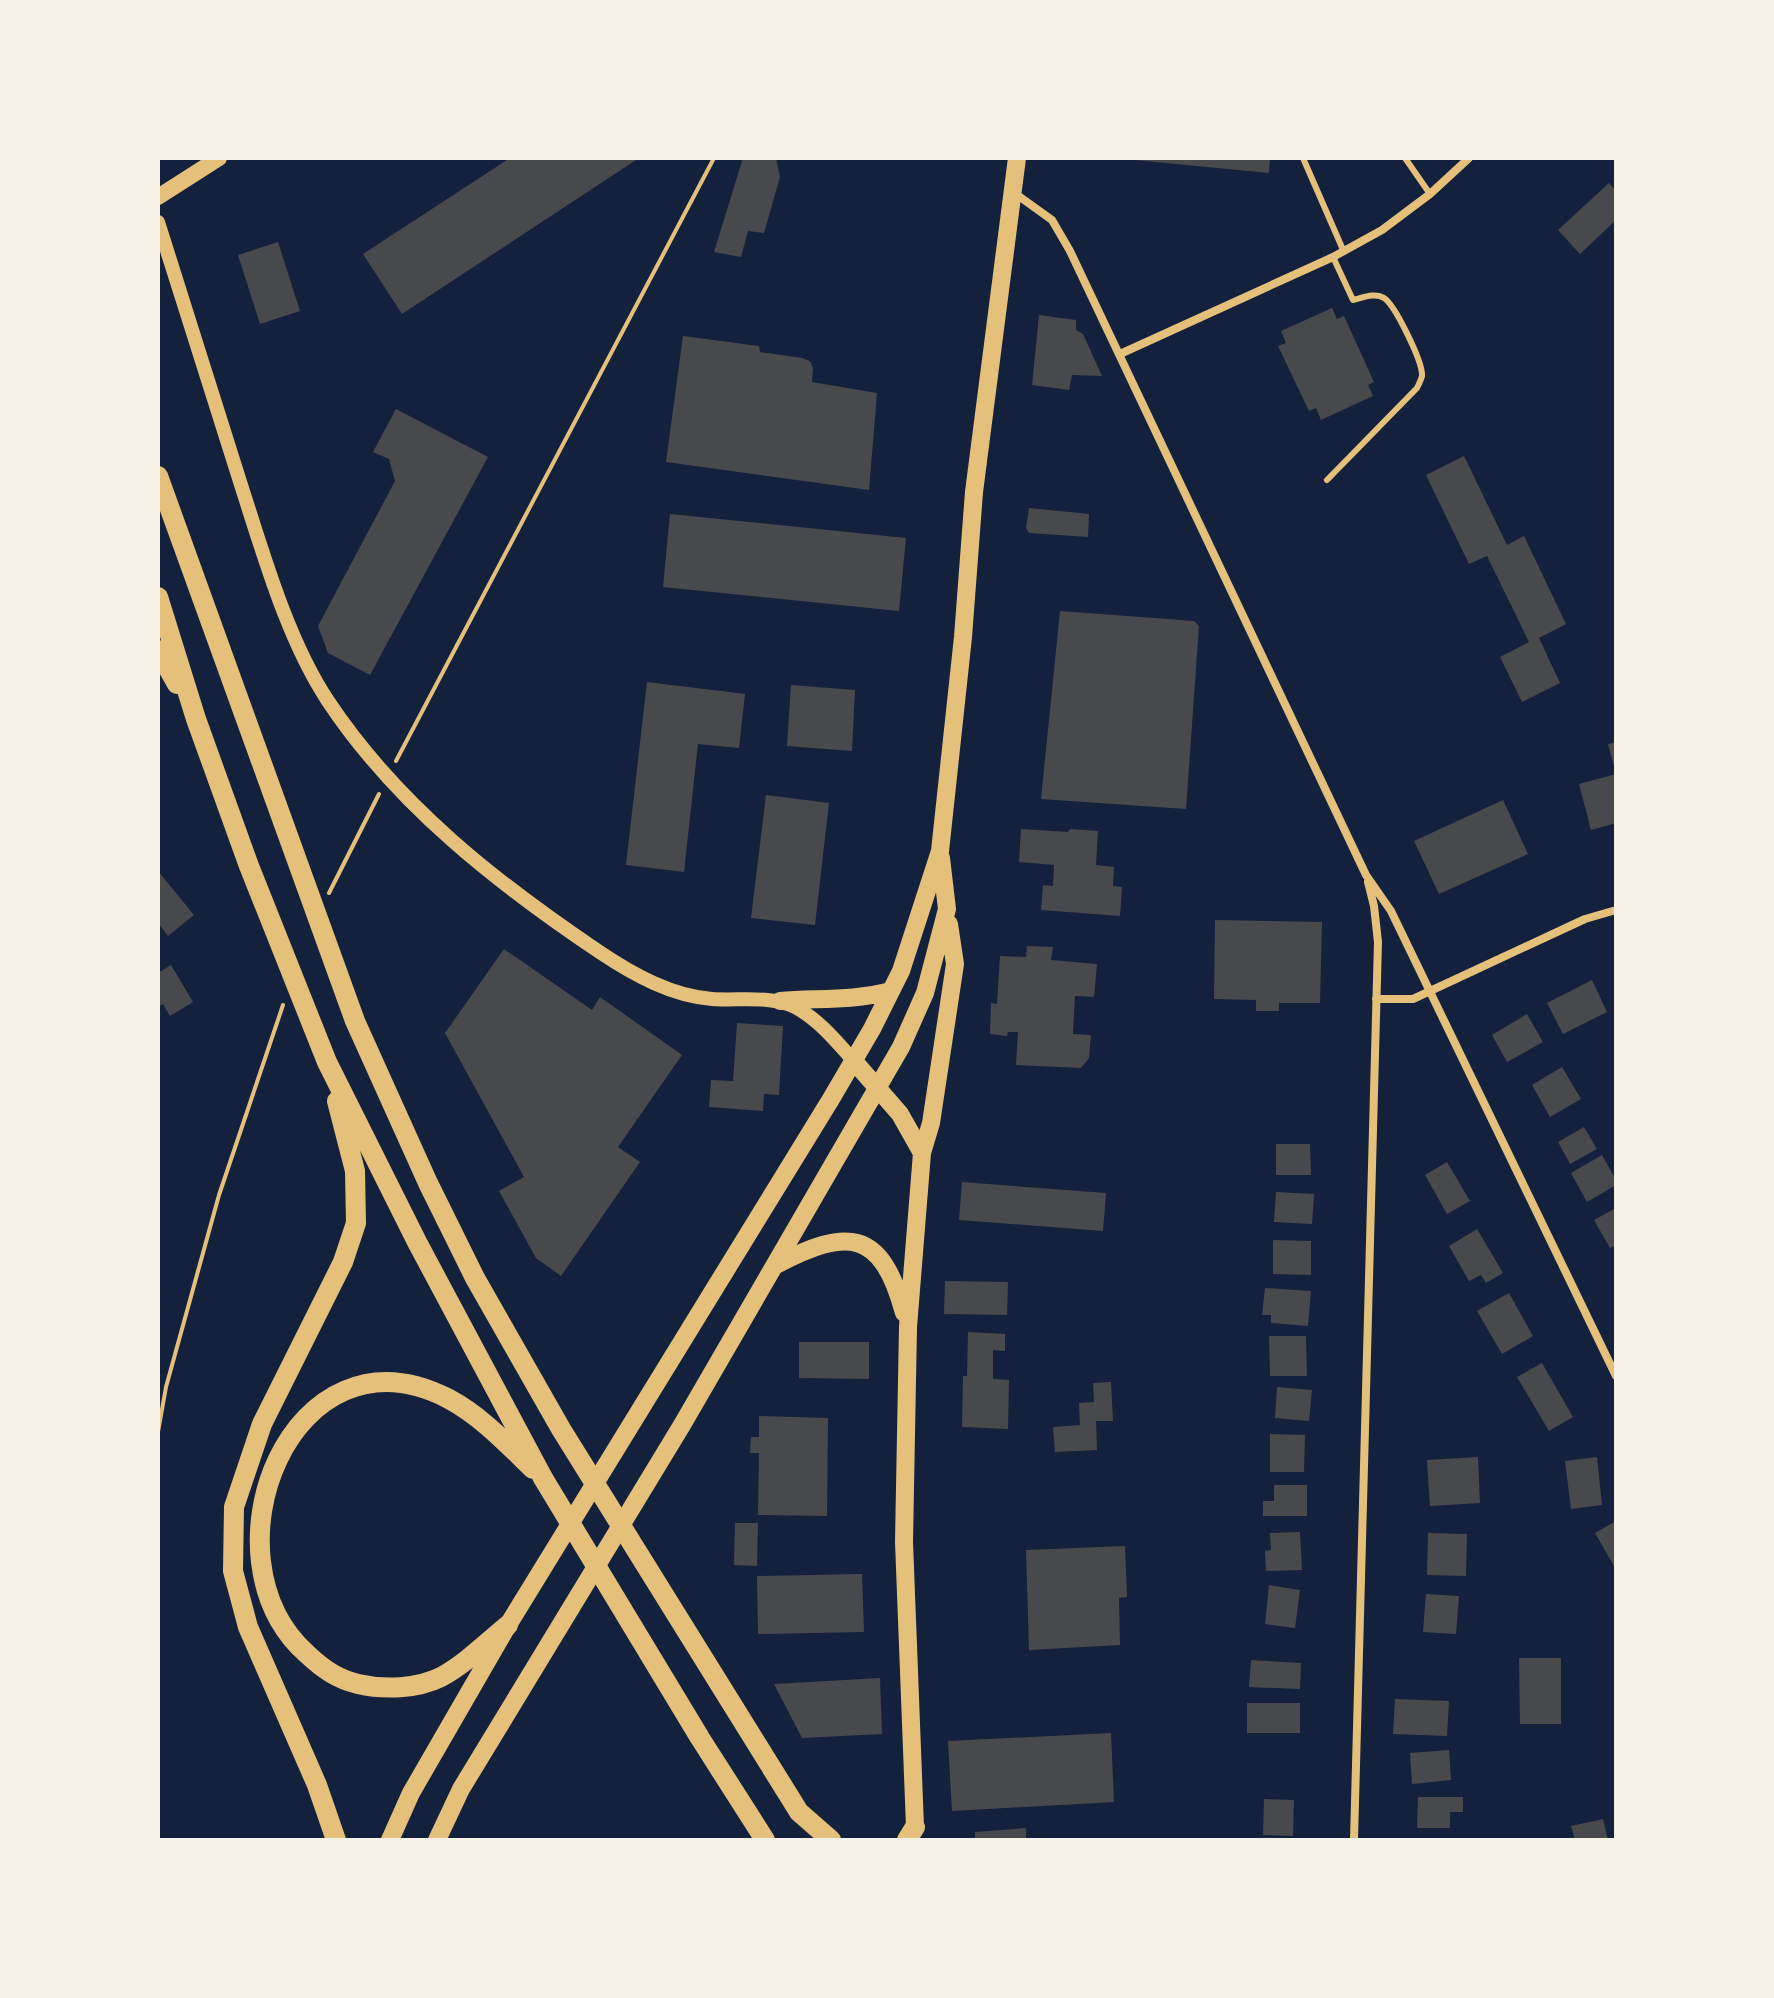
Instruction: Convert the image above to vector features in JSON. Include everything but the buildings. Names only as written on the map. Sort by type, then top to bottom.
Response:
[{"type":"highway","points":[[158,476],[355,1021],[392,1107],[475,1278],[561,1429],[799,1812],[831,1840]]},
{"type":"highway","points":[[158,597],[196,719],[249,866],[327,1062],[417,1242],[543,1478],[765,1840]]},
{"type":"highway","points":[[158,650],[196,719]]},
{"type":"highway","points":[[327,1062],[355,1171],[356,1223],[343,1262],[262,1424],[234,1507],[233,1571],[248,1627],[317,1785],[336,1840]]},
{"type":"highway","points":[[508,1625],[464,1662],[439,1678],[395,1688],[341,1680],[300,1648],[281,1623],[265,1589],[260,1554],[263,1510],[271,1474],[283,1446],[302,1420],[322,1405],[362,1385],[392,1382],[422,1388],[449,1399],[477,1417],[543,1478]]},
{"type":"main road","points":[[158,197],[219,158]]},
{"type":"main road","points":[[390,1840],[411,1793],[508,1625],[853,1060],[901,971],[940,851],[963,637],[975,477],[1017,158]]},
{"type":"main road","points":[[911,1834],[904,1542],[908,1327],[922,1153],[931,1123],[955,964],[940,851]]},
{"type":"main road","points":[[437,1840],[461,1789],[776,1265],[901,1047],[925,993],[947,909]]},
{"type":"main road","points":[[780,1001],[828,997],[851,1000],[891,991]]},
{"type":"main road","points":[[853,1060],[900,1114],[922,1153]]},
{"type":"main road","points":[[776,1265],[811,1247],[831,1241],[848,1241],[863,1246],[890,1271],[908,1327]]},
{"type":"street","points":[[1120,354],[1344,252],[1382,230],[1430,194],[1469,158]]},
{"type":"street","points":[[1013,192],[1052,220],[1070,251],[1366,875],[1391,911],[1616,1376]]},
{"type":"street","points":[[158,222],[270,575],[303,654],[326,698],[375,765],[404,798],[462,849],[602,953],[658,986],[708,999],[780,1001],[797,1007],[816,1021],[853,1060]]},
{"type":"street","points":[[1354,1840],[1378,942],[1374,906],[1366,875]]},
{"type":"street","points":[[1376,999],[1413,999],[1585,919],[1616,910]]},
{"type":"lane","points":[[1303,158],[1344,252]]},
{"type":"lane","points":[[1405,158],[1430,194]]},
{"type":"lane","points":[[1327,480],[1417,388],[1422,375],[1419,360],[1393,308],[1384,298],[1376,295],[1353,300],[1333,257]]},
{"type":"path","points":[[158,942],[158,948]]}]
